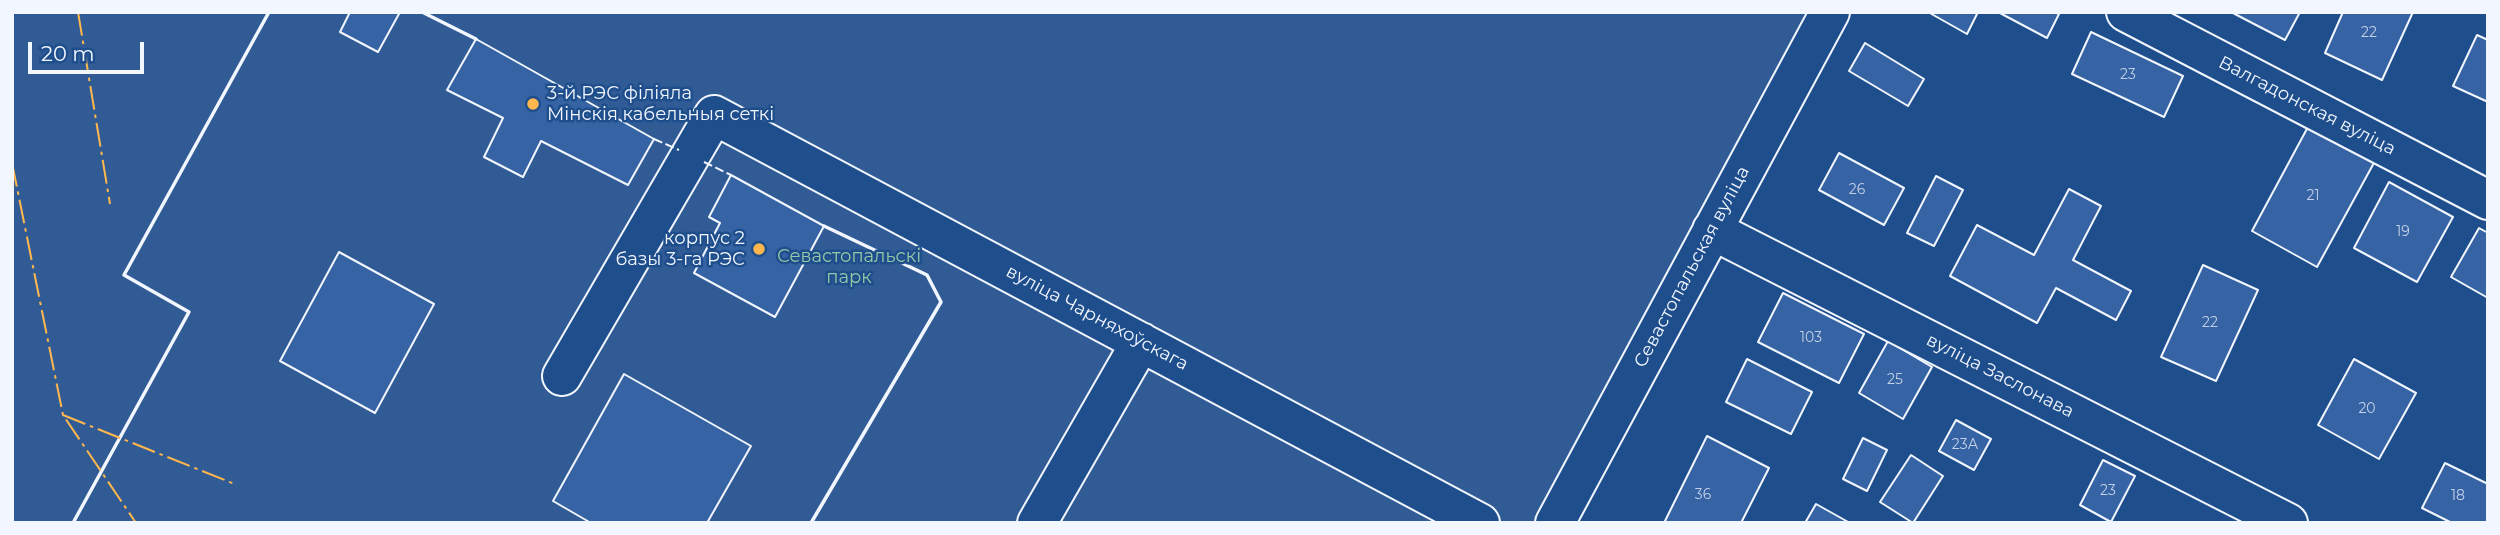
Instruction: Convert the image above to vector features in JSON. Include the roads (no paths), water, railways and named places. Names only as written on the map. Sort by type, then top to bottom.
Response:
[{"type":"street","name":"Севастопальская вуліца","points":[[1555,523],[1830,12]]},
{"type":"street","name":"Валгадонская вуліца","points":[[2126,12],[2488,200]]},
{"type":"street","name":"вуліца Чарняхоўскага","points":[[562,376],[714,115],[1480,523]]},
{"type":"street","name":"вуліца Заслонава","points":[[1712,230],[2288,523]]},
{"type":"street","points":[[1037,523],[1141,342]]},
{"type":"place","name":"3-й РЭС філіяла Мінскія кабельныя сеткі","points":[[533,104]]},
{"type":"place","name":"корпус 2 базы 3-га РЭС","points":[[759,249]]},
{"type":"park label","name":"Севастопальскі парк","points":[[849,267]]}]
